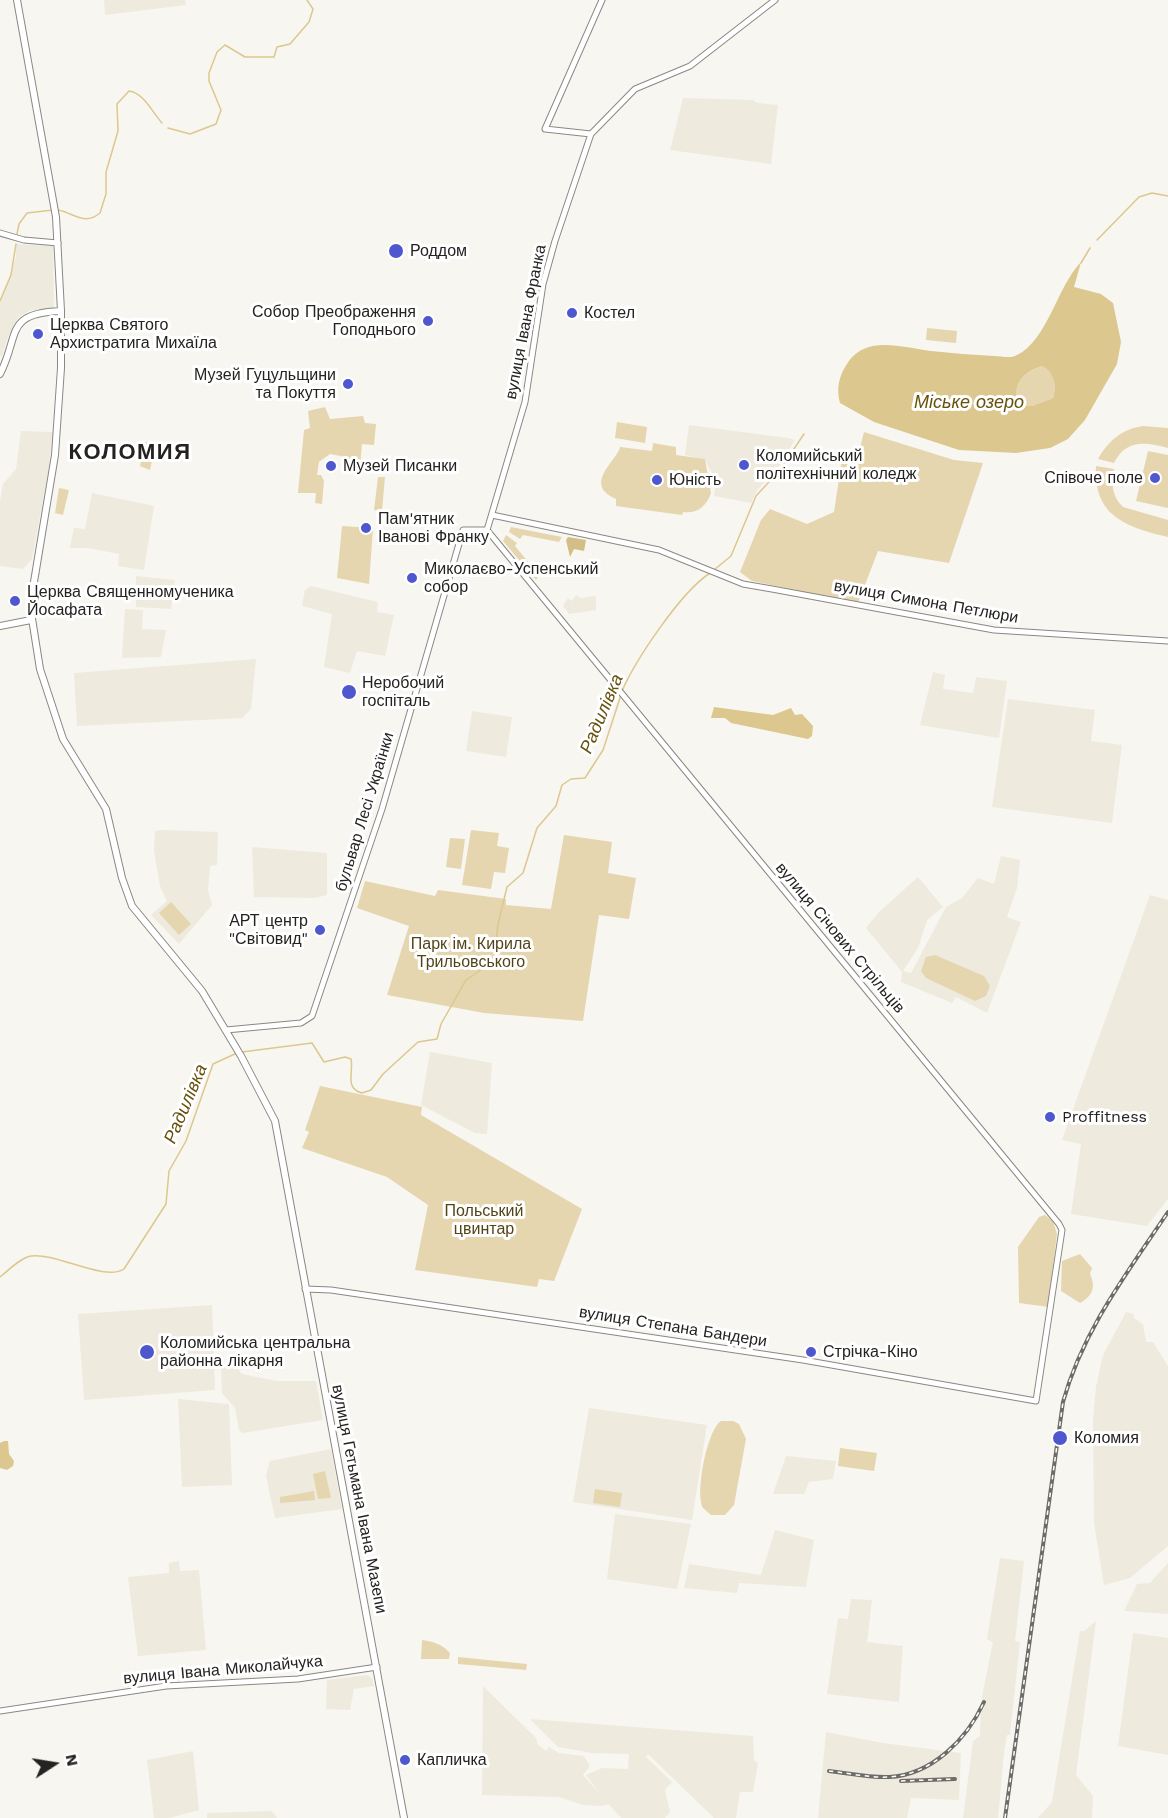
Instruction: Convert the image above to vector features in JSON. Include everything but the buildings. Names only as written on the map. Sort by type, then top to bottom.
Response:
[{"type":"main road","name":"вулиця Гетьмана Івана Мазепи","points":[[16,0],[54,203],[61,311],[55,444],[34,567],[31,620],[44,683],[56,722],[69,751],[106,809],[122,878],[132,906],[182,964],[226,1030],[275,1121],[304,1289],[404,1818]]},
{"type":"main road","points":[[0,374],[7,360],[13,334],[22,321],[32,314],[61,311]]},
{"type":"main road","points":[[0,626],[31,620]]},
{"type":"street","points":[[591,134],[544,129],[602,0]]},
{"type":"street","name":"вулиця Івана Франка","points":[[487,530],[525,402],[543,284],[591,134],[635,89],[690,66],[775,0]]},
{"type":"street","points":[[0,233],[24,240],[58,243]]},
{"type":"street","name":"вулиця Симона Петлюри","points":[[492,515],[659,550],[718,575],[750,585],[994,630],[1168,641]]},
{"type":"street","name":"бульвар Лесі Українки","points":[[226,1030],[301,1023],[312,1016],[358,887],[463,530],[487,530]]},
{"type":"street","name":"вулиця Січових Стрільців","points":[[487,530],[1059,1224],[1062,1230],[1036,1401]]},
{"type":"street","name":"вулиця Степана Бандери","points":[[304,1289],[331,1290],[802,1360],[1036,1401]]},
{"type":"street","name":"вулиця Івана Миколайчука","points":[[0,1711],[166,1686],[298,1679],[377,1667]]},
{"type":"shaded area","points":[[104,0],[185,0],[186,5],[105,15]]},
{"type":"shaded area","points":[[683,98],[753,100],[757,103],[778,105],[771,164],[670,150]]},
{"type":"shaded area","points":[[16,244],[53,246],[54,309],[31,310],[19,317],[0,356],[0,302],[16,258]]},
{"type":"shaded area","name":"Коломийський політехнічний коледж","points":[[689,425],[795,440],[777,470],[758,489],[751,503],[714,496],[716,478],[706,460],[685,455]]},
{"type":"shaded area","points":[[21,431],[53,432],[32,559],[23,569],[0,566],[0,501],[3,484],[16,469]]},
{"type":"shaded area","points":[[92,493],[154,506],[144,570],[118,566],[119,554],[88,548],[70,548],[74,528],[85,529]]},
{"type":"shaded area","points":[[568,537],[586,540],[584,551],[574,549],[570,557],[566,540]]},
{"type":"shaded area","points":[[136,576],[175,580],[171,609],[136,607]]},
{"type":"shaded area","points":[[311,586],[378,602],[377,612],[394,615],[385,656],[357,651],[350,673],[324,667],[332,614],[302,606],[305,590]]},
{"type":"shaded area","points":[[576,595],[580,598],[596,596],[596,610],[569,614],[563,606],[568,598],[572,601]]},
{"type":"shaded area","points":[[125,609],[143,610],[142,629],[166,630],[161,657],[122,658]]},
{"type":"shaded area","points":[[256,659],[251,709],[242,718],[77,726],[74,673]]},
{"type":"shaded area","points":[[933,672],[945,675],[943,689],[973,693],[976,677],[1007,681],[999,738],[920,725]]},
{"type":"shaded area","points":[[1008,699],[1095,710],[1091,741],[1122,745],[1112,823],[992,807]]},
{"type":"shaded area","points":[[472,711],[512,717],[506,757],[466,751]]},
{"type":"shaded area","points":[[155,831],[218,832],[217,865],[210,866],[208,890],[212,905],[179,944],[151,915],[167,901],[160,886],[154,851]]},
{"type":"shaded area","points":[[252,847],[327,853],[327,895],[315,898],[254,897]]},
{"type":"shaded area","points":[[1001,856],[1020,860],[1017,888],[1007,917],[1021,922],[987,1013],[956,997],[952,1003],[901,982],[902,972],[866,928],[879,912],[918,877],[943,907],[927,920],[918,948],[903,971],[911,973],[946,907],[962,898],[978,878],[994,884]]},
{"type":"shaded area","points":[[1150,895],[1168,900],[1168,1199],[1147,1226],[1071,1214],[1081,1144],[1062,1140]]},
{"type":"shaded area","points":[[430,1052],[492,1063],[487,1134],[475,1133],[421,1105]]},
{"type":"shaded area","name":"Коломийська центральна районна лікарня","points":[[212,1305],[215,1390],[84,1400],[78,1314]]},
{"type":"shaded area","points":[[1126,1312],[1134,1314],[1134,1318],[1143,1324],[1146,1342],[1153,1342],[1168,1366],[1168,1546],[1130,1578],[1104,1585],[1094,1523],[1093,1419],[1096,1387],[1103,1355]]},
{"type":"shaded area","points":[[221,1366],[236,1366],[242,1374],[276,1381],[316,1381],[323,1420],[243,1433],[239,1430],[235,1408],[222,1393]]},
{"type":"shaded area","points":[[178,1399],[229,1404],[232,1485],[182,1487]]},
{"type":"shaded area","points":[[589,1408],[707,1425],[692,1520],[573,1502]]},
{"type":"shaded area","points":[[331,1449],[342,1509],[275,1518],[266,1476],[270,1461]]},
{"type":"shaded area","points":[[786,1456],[836,1461],[833,1479],[809,1482],[804,1494],[773,1494]]},
{"type":"shaded area","points":[[615,1514],[691,1524],[677,1589],[607,1579]]},
{"type":"shaded area","points":[[775,1530],[814,1540],[806,1587],[739,1583],[737,1593],[684,1588],[689,1564],[761,1575]]},
{"type":"shaded area","points":[[1000,1558],[1024,1561],[1015,1641],[1020,1642],[1010,1735],[1007,1735],[1004,1753],[998,1818],[963,1818],[973,1741],[980,1736],[981,1702],[993,1642],[987,1639]]},
{"type":"shaded area","points":[[179,1561],[180,1571],[199,1570],[206,1650],[138,1656],[128,1577],[169,1573],[169,1563]]},
{"type":"shaded area","points":[[1168,1563],[1168,1614],[1124,1611],[1137,1584],[1150,1583]]},
{"type":"shaded area","points":[[851,1599],[872,1600],[867,1642],[903,1646],[899,1702],[827,1694],[838,1618],[848,1619]]},
{"type":"shaded area","points":[[1096,1621],[1076,1775],[1093,1796],[1092,1818],[1038,1818],[1052,1802],[1080,1631],[1084,1631]]},
{"type":"shaded area","points":[[1133,1633],[1168,1638],[1168,1755],[1118,1746]]},
{"type":"shaded area","points":[[367,1675],[372,1678],[374,1686],[354,1689],[350,1710],[326,1709],[327,1680]]},
{"type":"shaded area","points":[[483,1686],[536,1738],[538,1745],[546,1751],[549,1747],[559,1753],[584,1756],[590,1766],[583,1775],[601,1795],[586,1775],[602,1768],[628,1769],[629,1754],[592,1753],[558,1747],[530,1719],[753,1736],[754,1760],[758,1763],[753,1792],[740,1792],[736,1818],[714,1818],[648,1754],[646,1757],[672,1782],[665,1790],[670,1812],[665,1818],[621,1818],[609,1804],[583,1805],[559,1797],[482,1795]]},
{"type":"shaded area","points":[[826,1732],[883,1743],[961,1753],[959,1800],[911,1798],[907,1818],[818,1818]]},
{"type":"shaded area","points":[[193,1751],[199,1810],[169,1818],[154,1818],[147,1760]]},
{"type":"shaded area","points":[[272,1811],[277,1818],[207,1818],[207,1813]]},
{"type":"green space","points":[[927,328],[957,331],[956,343],[926,340]]},
{"type":"green space","points":[[1042,366],[1054,379],[1053,398],[1032,406],[1020,406],[1017,392],[1020,381],[1029,372]]},
{"type":"green space","points":[[325,407],[330,419],[363,416],[365,423],[376,424],[374,445],[362,444],[360,466],[349,465],[341,456],[330,454],[319,462],[317,475],[321,475],[324,481],[322,504],[315,503],[316,493],[298,493],[304,430],[310,428],[308,411]]},
{"type":"green space","points":[[617,422],[647,427],[645,443],[615,438]]},
{"type":"green space","points":[[1143,426],[1168,428],[1168,448],[1152,444],[1137,444],[1124,450],[1114,463],[1098,459],[1116,437]]},
{"type":"green space","points":[[864,432],[954,460],[983,463],[949,563],[878,551],[858,603],[752,581],[740,572],[761,520],[770,509],[807,524],[834,512],[842,459],[858,455]]},
{"type":"green space","points":[[145,442],[156,442],[150,470],[140,466]]},
{"type":"green space","name":"Юність","points":[[653,443],[676,447],[676,455],[705,459],[711,493],[700,509],[683,512],[682,515],[616,506],[616,499],[606,493],[602,487],[604,473],[620,447],[652,451]]},
{"type":"green space","name":"Співоче поле","points":[[1148,451],[1168,455],[1168,508],[1136,501]]},
{"type":"green space","points":[[1096,466],[1114,469],[1113,490],[1123,507],[1168,520],[1168,537],[1126,523],[1106,508],[1100,497]]},
{"type":"green space","points":[[378,477],[385,477],[382,511],[374,510]]},
{"type":"green space","points":[[59,488],[69,490],[63,515],[55,513]]},
{"type":"green space","points":[[342,526],[373,528],[369,584],[337,578]]},
{"type":"green space","points":[[511,527],[562,537],[559,542],[523,535],[520,539],[509,532]]},
{"type":"green space","points":[[506,535],[517,543],[515,546],[539,575],[536,580],[503,541]]},
{"type":"green space","points":[[471,830],[499,833],[497,846],[509,848],[505,873],[494,872],[491,889],[462,885]]},
{"type":"green space","name":"Парк ім. Кирила Трильовського","points":[[564,835],[612,842],[608,873],[636,878],[629,919],[599,915],[583,1021],[484,1013],[387,995],[409,926],[357,908],[365,881],[435,896],[438,890],[506,899],[506,905],[551,909]]},
{"type":"green space","points":[[450,838],[465,839],[461,869],[446,867]]},
{"type":"green space","points":[[171,902],[191,924],[179,935],[159,913]]},
{"type":"green space","points":[[935,955],[984,976],[990,986],[986,996],[975,1001],[926,978],[921,971],[926,957]]},
{"type":"green space","name":"Польський цвинтар","points":[[320,1086],[422,1107],[421,1115],[582,1209],[554,1281],[539,1279],[537,1287],[415,1270],[428,1205],[387,1177],[302,1148],[309,1132],[305,1130]]},
{"type":"green space","points":[[1045,1215],[1053,1221],[1057,1234],[1048,1307],[1019,1303],[1018,1247],[1039,1217]]},
{"type":"green space","points":[[1080,1254],[1092,1268],[1090,1274],[1093,1287],[1088,1297],[1080,1303],[1061,1291],[1062,1261]]},
{"type":"green space","points":[[721,1421],[733,1421],[739,1424],[746,1439],[734,1505],[725,1515],[711,1515],[703,1508],[700,1489],[701,1476],[711,1436]]},
{"type":"green space","points":[[840,1448],[877,1453],[874,1471],[838,1466]]},
{"type":"green space","points":[[325,1471],[331,1498],[318,1499],[313,1474]]},
{"type":"green space","points":[[595,1489],[622,1493],[620,1507],[593,1503]]},
{"type":"green space","points":[[314,1491],[315,1500],[280,1503],[280,1497]]},
{"type":"green space","points":[[422,1640],[444,1647],[450,1653],[449,1659],[421,1659]]},
{"type":"green space","points":[[458,1657],[527,1664],[526,1670],[458,1664]]},
{"type":"water","name":"Міське озеро","points":[[1081,262],[1074,287],[1101,294],[1113,303],[1121,342],[1117,364],[1085,420],[1068,439],[1050,448],[1016,453],[959,450],[874,422],[840,403],[838,387],[844,369],[855,355],[874,346],[897,346],[1006,357],[1017,355],[1036,338]],"holes":[[[1042,366],[1054,380],[1053,398],[1032,406],[1020,406],[1017,399],[1020,381],[1035,369]]]},
{"type":"water","points":[[714,707],[773,715],[791,708],[795,715],[802,714],[813,726],[812,736],[808,739],[731,723],[725,718],[711,718]]},
{"type":"water","points":[[8,1441],[9,1454],[14,1461],[13,1466],[7,1470],[0,1468],[0,1443]]},
{"type":"waterway","points":[[168,128],[190,134],[216,124],[221,110],[209,81],[209,73],[217,52],[225,45],[245,57],[274,57],[277,47],[290,44],[309,22],[313,9],[307,0]]},
{"type":"waterway","points":[[58,210],[84,219],[100,213],[106,194],[106,172],[118,131],[117,104],[129,91],[139,95],[162,123]]},
{"type":"waterway","points":[[1097,240],[1139,197],[1152,193],[1168,196]]},
{"type":"waterway","points":[[17,234],[19,224],[27,213],[53,210]]},
{"type":"waterway","points":[[0,301],[11,275],[16,244]]},
{"type":"waterway","points":[[1081,263],[1090,248]]},
{"type":"waterway","name":"Радилівка","points":[[714,570],[731,556],[756,496],[779,471],[804,434]]},
{"type":"waterway","name":"Радилівка","points":[[622,691],[660,627],[698,582],[710,573]]},
{"type":"waterway","name":"Радилівка","points":[[242,1052],[312,1043],[324,1062],[345,1057],[351,1059],[351,1083],[356,1091],[362,1093],[371,1090],[383,1074],[418,1042],[437,1039],[441,1024],[466,980],[494,961],[498,924],[507,887],[523,873],[537,828],[556,806],[562,785],[571,779],[585,778],[603,750],[621,695]]},
{"type":"waterway","name":"Радилівка","points":[[0,1277],[31,1256],[53,1258],[105,1272],[124,1269],[166,1204],[169,1171],[186,1141],[213,1064],[237,1053]]},
{"type":"railway","points":[[1005,1818],[1063,1402],[1094,1326],[1168,1212]]},
{"type":"railway","points":[[829,1771],[889,1777],[920,1770],[946,1753],[958,1741],[977,1716],[984,1702]]},
{"type":"railway","points":[[901,1781],[955,1779]]},
{"type":"place","name":"Роддом","points":[[396,251]]},
{"type":"place","name":"Костел","points":[[572,313]]},
{"type":"place","name":"Собор Преображення Гоподнього","points":[[428,321]]},
{"type":"place","name":"Церква Святого Архистратига Михаїла","points":[[38,334]]},
{"type":"place","name":"Музей Гуцульщини та Покуття","points":[[348,384]]},
{"type":"place","name":"Коломийський політехнічний коледж","points":[[744,465]]},
{"type":"place","name":"Музей Писанки","points":[[331,466]]},
{"type":"place","name":"Співоче поле","points":[[1155,478]]},
{"type":"place","name":"Юність","points":[[657,480]]},
{"type":"place","name":"Пам'ятник Іванові Франку","points":[[366,528]]},
{"type":"place","name":"Миколаєво-Успенський собор","points":[[412,578]]},
{"type":"place","name":"Церква Священномученика Йосафата","points":[[15,601]]},
{"type":"place","name":"Неробочий госпіталь","points":[[349,692]]},
{"type":"place","name":"АРТ центр \"Світовид\"","points":[[320,930]]},
{"type":"place","name":"Proffitness","points":[[1050,1117]]},
{"type":"place","name":"Коломийська центральна районна лікарня","points":[[147,1352]]},
{"type":"place","name":"Стрічка-Кіно","points":[[811,1352]]},
{"type":"place","name":"Коломия","points":[[1060,1438]]},
{"type":"place","name":"Капличка","points":[[405,1760]]},
{"type":"district","name":"КОЛОМИЯ","points":[[130,453]]}]
